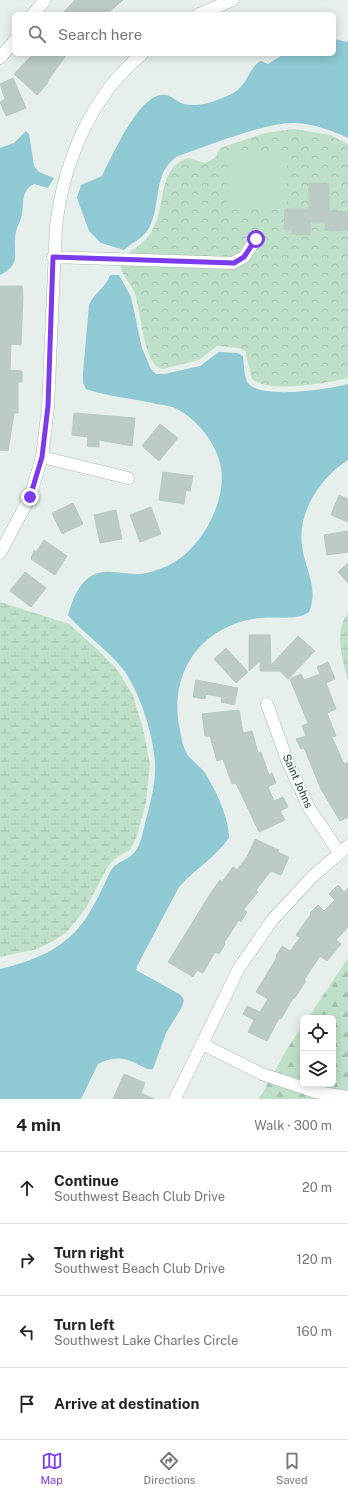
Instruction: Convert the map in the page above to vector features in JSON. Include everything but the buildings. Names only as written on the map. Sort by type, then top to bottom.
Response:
[{"type":"street","points":[[35,12],[45,0]]},
{"type":"street","points":[[204,12],[233,0]]},
{"type":"street","points":[[0,58],[12,43]]},
{"type":"street","points":[[0,553],[30,497],[42,457],[49,393],[53,257],[59,198],[68,167],[83,130],[106,92],[130,64],[140,56]]},
{"type":"street","points":[[53,257],[234,263],[244,257],[256,239]]},
{"type":"street","points":[[42,457],[128,478]]},
{"type":"street","name":"Saint Johns","points":[[267,704],[287,760],[309,808],[344,849]]},
{"type":"street","points":[[176,1099],[239,968],[273,920],[314,875],[344,849]]},
{"type":"street","points":[[202,1044],[262,1074],[316,1092],[348,1097]]},
{"type":"green space","points":[[294,129],[330,135],[348,144],[348,378],[298,386],[271,386],[252,379],[245,351],[239,348],[217,346],[199,360],[163,369],[156,366],[147,349],[135,294],[122,271],[121,255],[128,254],[147,238],[155,226],[164,186],[169,174],[176,165],[188,158],[205,163],[216,157],[220,148],[265,133]]},
{"type":"green space","points":[[228,152],[287,153],[286,210],[227,209]]},
{"type":"green space","points":[[0,602],[69,624],[97,649],[118,671],[133,695],[143,729],[150,764],[146,802],[137,836],[130,850],[117,857],[108,866],[86,908],[67,932],[55,940],[37,949],[0,957]]},
{"type":"green space","points":[[348,613],[348,682],[340,646],[340,637],[343,621]]},
{"type":"green space","points":[[348,958],[348,1099],[259,1099],[287,1049],[300,1030],[300,1087],[336,1087],[336,1015],[310,1015]]},
{"type":"water","points":[[336,39],[348,42],[348,138],[316,126],[295,123],[283,124],[253,130],[178,156],[164,170],[153,218],[147,232],[141,238],[124,250],[101,243],[89,231],[77,198],[81,185],[102,176],[128,127],[146,103],[156,97],[165,95],[181,103],[191,105],[216,101],[241,87],[255,65],[261,61],[268,64],[281,56],[336,56]]},
{"type":"water","points":[[26,131],[29,134],[34,166],[39,172],[54,178],[48,188],[34,184],[25,193],[21,217],[16,232],[14,261],[12,266],[7,271],[0,275],[0,148],[14,143]]},
{"type":"water","points":[[110,275],[119,275],[131,297],[142,348],[151,369],[156,374],[164,374],[200,366],[219,352],[238,353],[243,356],[245,374],[248,383],[255,388],[267,391],[296,392],[348,384],[348,460],[338,467],[320,486],[307,508],[303,521],[301,533],[302,546],[313,595],[309,612],[304,615],[293,617],[249,620],[236,623],[224,629],[212,636],[193,655],[182,678],[177,704],[182,742],[187,754],[205,773],[217,796],[227,822],[229,838],[218,852],[179,887],[137,966],[136,970],[181,995],[184,1000],[182,1007],[166,1033],[153,1069],[147,1069],[125,1059],[114,1059],[98,1064],[81,1099],[0,1099],[0,969],[27,961],[52,950],[74,933],[83,923],[94,905],[112,868],[131,856],[138,848],[154,786],[155,764],[152,740],[140,700],[122,668],[68,615],[71,604],[79,588],[86,579],[97,573],[109,572],[141,574],[150,572],[162,568],[177,560],[189,551],[208,526],[215,512],[222,482],[219,459],[211,442],[199,426],[185,414],[170,406],[103,394],[86,389],[83,383],[83,373],[89,305],[106,283]]},
{"type":"route","points":[[30,497],[42,457],[48,406],[52,323],[53,257],[234,263],[244,257],[256,239]]}]
